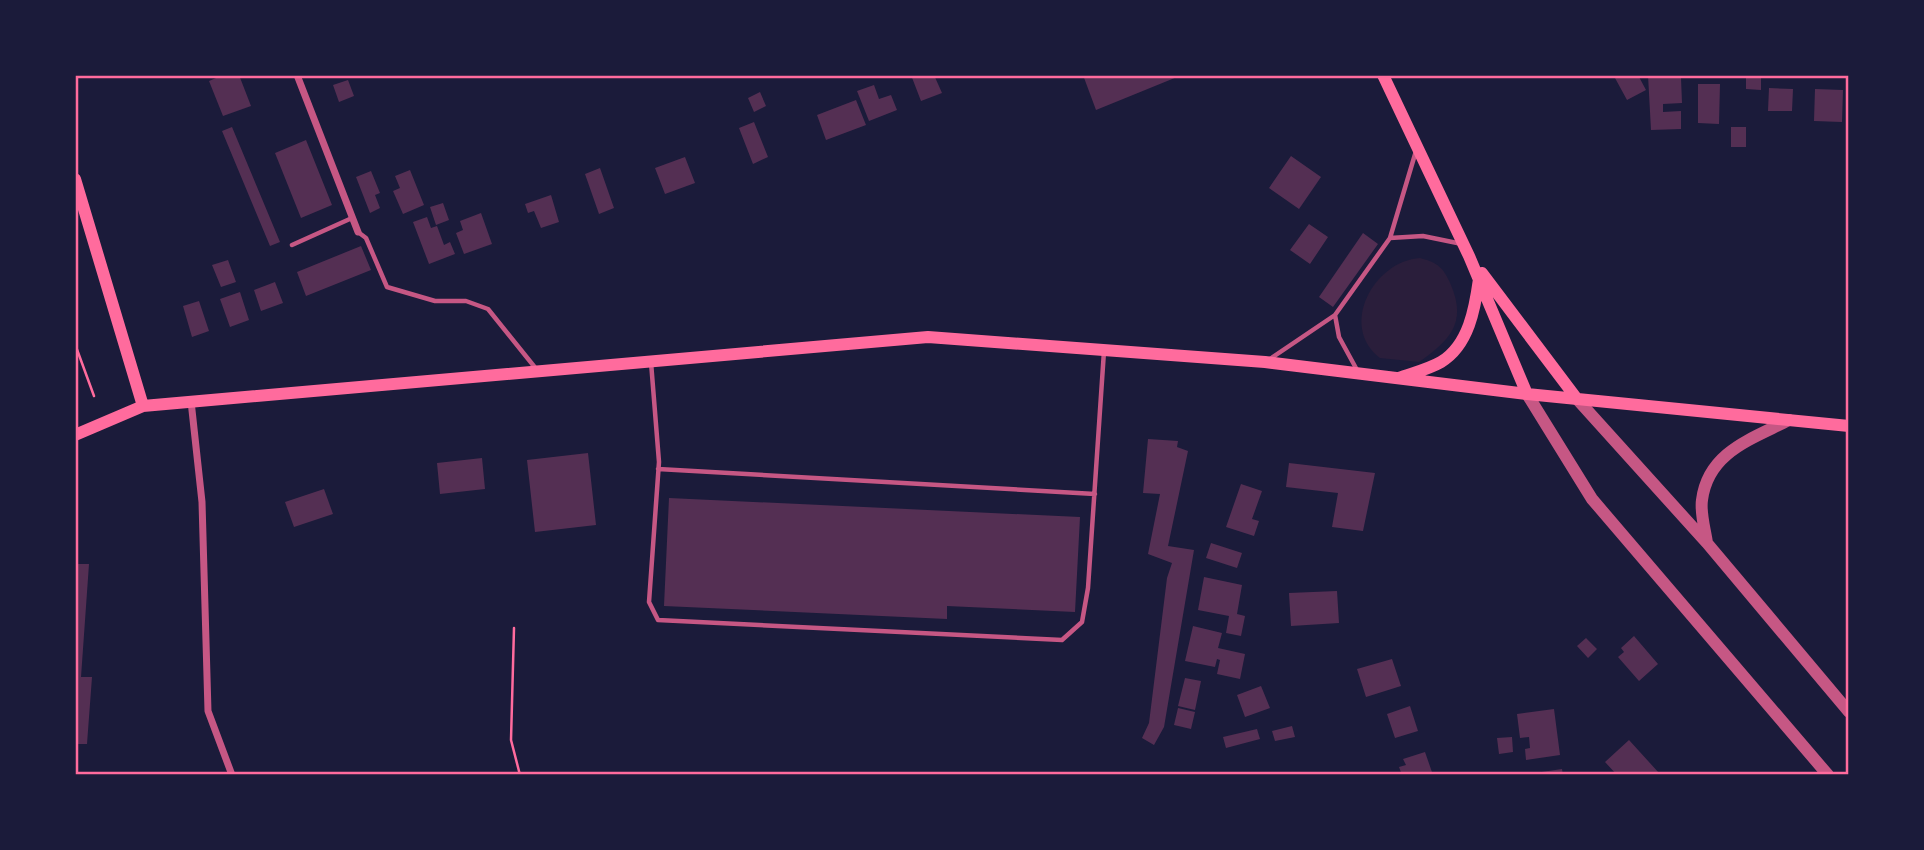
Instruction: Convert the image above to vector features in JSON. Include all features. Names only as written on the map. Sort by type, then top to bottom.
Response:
[{"type":"main road","points":[[1383,75],[1479,278],[1527,394]]},
{"type":"main road","points":[[75,178],[143,406]]},
{"type":"main road","points":[[1466,250],[1577,399]]},
{"type":"main road","points":[[1397,378],[1442,362],[1459,345],[1474,314],[1479,278]]},
{"type":"main road","points":[[75,435],[143,406],[928,337],[1265,362],[1527,394],[1849,426]]},
{"type":"street","points":[[297,75],[358,232]]},
{"type":"street","points":[[1527,394],[1592,499],[1828,775]]},
{"type":"street","points":[[1577,399],[1707,543],[1849,712]]},
{"type":"street","points":[[191,401],[202,502],[208,711],[232,775]]},
{"type":"street","points":[[1707,543],[1702,501],[1710,470],[1729,450],[1789,420]]},
{"type":"lane","points":[[1265,362],[1335,315],[1390,237],[1417,146]]},
{"type":"lane","points":[[292,245],[352,218]]},
{"type":"lane","points":[[358,232],[366,238],[387,287],[435,301],[467,301],[488,309],[537,371]]},
{"type":"lane","points":[[1390,237],[1423,236],[1466,250]]},
{"type":"lane","points":[[1335,315],[1339,337],[1359,374]]},
{"type":"lane","points":[[651,361],[658,469],[649,602],[659,620],[1062,640],[1082,622],[1088,589],[1104,350]]},
{"type":"lane","points":[[658,469],[1094,494]]},
{"type":"path","points":[[75,344],[94,396]]},
{"type":"path","points":[[514,628],[511,740],[520,775]]},
{"type":"shaded area","points":[[1420,258],[1439,267],[1451,285],[1457,310],[1453,330],[1419,362],[1380,358],[1368,345],[1362,329],[1362,313],[1367,297],[1388,270],[1403,262]]},
{"type":"building","points":[[223,75],[239,75],[251,106],[223,116],[209,81]]},
{"type":"building","points":[[911,75],[934,75],[942,93],[921,101]]},
{"type":"building","points":[[1083,75],[1182,75],[1096,110]]},
{"type":"building","points":[[1621,75],[1638,75],[1646,90],[1627,100],[1615,78]]},
{"type":"building","points":[[1648,75],[1681,78],[1682,103],[1663,104],[1663,112],[1681,111],[1681,129],[1651,130]]},
{"type":"building","points":[[1746,75],[1761,75],[1761,90],[1746,89]]},
{"type":"building","points":[[348,80],[354,96],[339,102],[333,85]]},
{"type":"building","points":[[1698,84],[1720,84],[1719,124],[1698,123]]},
{"type":"building","points":[[874,85],[879,99],[891,95],[897,110],[869,121],[857,91]]},
{"type":"building","points":[[1769,88],[1793,89],[1792,111],[1768,111]]},
{"type":"building","points":[[1815,89],[1843,90],[1842,122],[1814,121]]},
{"type":"building","points":[[760,92],[766,106],[754,112],[748,98]]},
{"type":"building","points":[[856,100],[866,125],[826,140],[817,115]]},
{"type":"building","points":[[754,122],[768,157],[753,164],[739,128]]},
{"type":"building","points":[[232,127],[280,242],[270,246],[222,131]]},
{"type":"building","points":[[1731,127],[1746,127],[1746,147],[1731,147]]},
{"type":"building","points":[[306,140],[332,205],[301,218],[275,153]]},
{"type":"building","points":[[1291,156],[1321,177],[1299,209],[1269,188]]},
{"type":"building","points":[[685,157],[695,183],[665,194],[655,168]]},
{"type":"building","points":[[600,168],[614,208],[599,214],[585,174]]},
{"type":"building","points":[[410,170],[424,205],[403,214],[393,191],[400,188],[395,176]]},
{"type":"building","points":[[371,171],[380,193],[375,195],[380,208],[370,213],[356,177]]},
{"type":"building","points":[[551,195],[559,222],[541,228],[534,211],[528,213],[525,204]]},
{"type":"building","points":[[443,203],[449,220],[436,225],[430,207]]},
{"type":"building","points":[[481,213],[492,244],[464,254],[456,233],[463,230],[460,221]]},
{"type":"building","points":[[427,217],[431,228],[437,226],[444,245],[450,242],[455,254],[429,264],[413,222]]},
{"type":"building","points":[[1309,224],[1328,237],[1310,264],[1290,250]]},
{"type":"building","points":[[1363,233],[1378,244],[1333,307],[1319,297]]},
{"type":"building","points":[[361,246],[371,270],[306,296],[297,272]]},
{"type":"building","points":[[228,260],[236,282],[221,287],[212,265]]},
{"type":"building","points":[[275,282],[283,303],[261,311],[254,290]]},
{"type":"building","points":[[240,292],[249,320],[230,327],[220,299]]},
{"type":"building","points":[[199,301],[209,331],[192,337],[183,306]]},
{"type":"building","points":[[1148,439],[1178,441],[1177,447],[1188,451],[1168,546],[1194,550],[1164,727],[1154,745],[1142,738],[1149,723],[1167,578],[1172,563],[1148,554],[1160,494],[1143,493]]},
{"type":"building","points":[[588,453],[596,525],[535,532],[527,460]]},
{"type":"building","points":[[482,458],[485,489],[440,494],[437,463]]},
{"type":"building","points":[[1289,463],[1375,473],[1363,531],[1332,527],[1338,493],[1286,487]]},
{"type":"building","points":[[1241,484],[1262,491],[1252,519],[1259,521],[1254,536],[1226,527]]},
{"type":"building","points":[[324,489],[333,514],[294,527],[285,502]]},
{"type":"building","points":[[669,498],[1080,517],[1075,612],[947,606],[947,619],[664,606]]},
{"type":"building","points":[[1211,543],[1242,553],[1237,568],[1206,558]]},
{"type":"building","points":[[75,564],[89,564],[81,677],[92,677],[87,744],[75,744]]},
{"type":"building","points":[[1204,577],[1242,585],[1237,614],[1245,616],[1241,636],[1226,633],[1229,616],[1198,610]]},
{"type":"building","points":[[1337,591],[1339,623],[1291,626],[1289,593]]},
{"type":"building","points":[[1193,626],[1222,633],[1218,648],[1245,654],[1240,679],[1217,674],[1220,660],[1217,659],[1215,667],[1185,661]]},
{"type":"building","points":[[1634,636],[1658,664],[1639,681],[1618,657],[1624,652],[1621,648]]},
{"type":"building","points":[[1586,638],[1597,649],[1588,658],[1577,646]]},
{"type":"building","points":[[1392,659],[1401,686],[1366,697],[1357,669]]},
{"type":"building","points":[[1185,678],[1201,681],[1195,710],[1178,706]]},
{"type":"building","points":[[1261,686],[1270,708],[1245,717],[1237,695]]},
{"type":"building","points":[[1410,706],[1418,731],[1395,738],[1387,714]]},
{"type":"building","points":[[1178,708],[1195,712],[1191,729],[1174,725]]},
{"type":"building","points":[[1554,709],[1560,755],[1526,760],[1525,749],[1530,748],[1529,737],[1520,738],[1517,714]]},
{"type":"building","points":[[1292,726],[1295,737],[1275,741],[1272,731]]},
{"type":"building","points":[[1257,729],[1260,739],[1226,748],[1223,737]]},
{"type":"building","points":[[1512,737],[1513,752],[1499,754],[1497,738]]},
{"type":"building","points":[[1629,740],[1659,773],[1657,775],[1617,775],[1605,762]]},
{"type":"building","points":[[1425,752],[1433,775],[1402,775],[1399,767],[1406,765],[1403,759]]},
{"type":"building","points":[[1562,769],[1563,775],[1535,775],[1535,773]]}]
